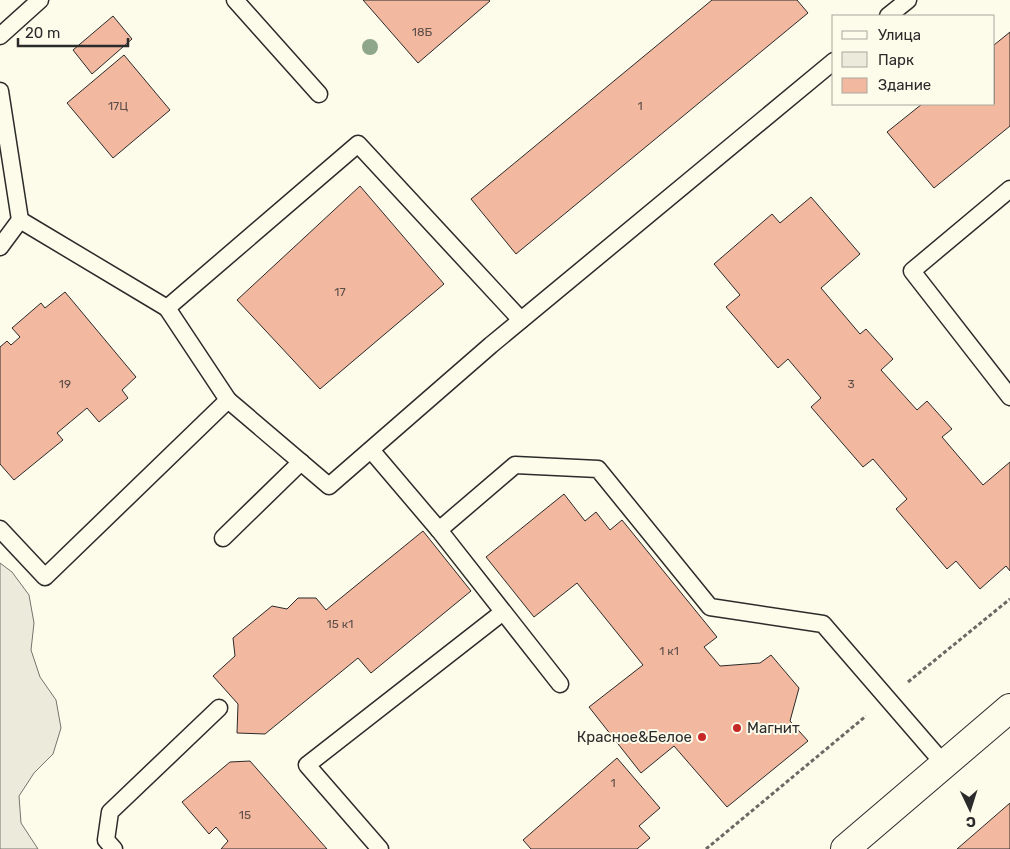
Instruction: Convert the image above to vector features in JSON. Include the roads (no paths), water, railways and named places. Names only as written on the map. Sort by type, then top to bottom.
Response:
[{"type":"street","points":[[844,849],[1010,708]]},
{"type":"lane","points":[[0,36],[40,0]]},
{"type":"lane","points":[[235,0],[319,94]]},
{"type":"lane","points":[[889,15],[908,0]]},
{"type":"lane","points":[[20,220],[167,308],[228,400],[329,486],[521,320],[832,63]]},
{"type":"lane","points":[[0,91],[20,220],[0,247]]},
{"type":"lane","points":[[167,308],[358,144],[521,320]]},
{"type":"lane","points":[[1010,190],[912,272],[1010,397]]},
{"type":"lane","points":[[0,529],[45,578],[228,400]]},
{"type":"lane","points":[[371,450],[438,530],[560,684]]},
{"type":"lane","points":[[223,538],[301,462]]},
{"type":"lane","points":[[438,530],[515,465],[598,469],[710,607],[824,624],[944,764]]},
{"type":"lane","points":[[380,849],[307,765],[503,612]]},
{"type":"lane","points":[[114,849],[106,840],[110,812],[218,708]]},
{"type":"place","name":"Магнит","points":[[737,728]]},
{"type":"place","name":"Красное&Белое","points":[[702,737]]}]
